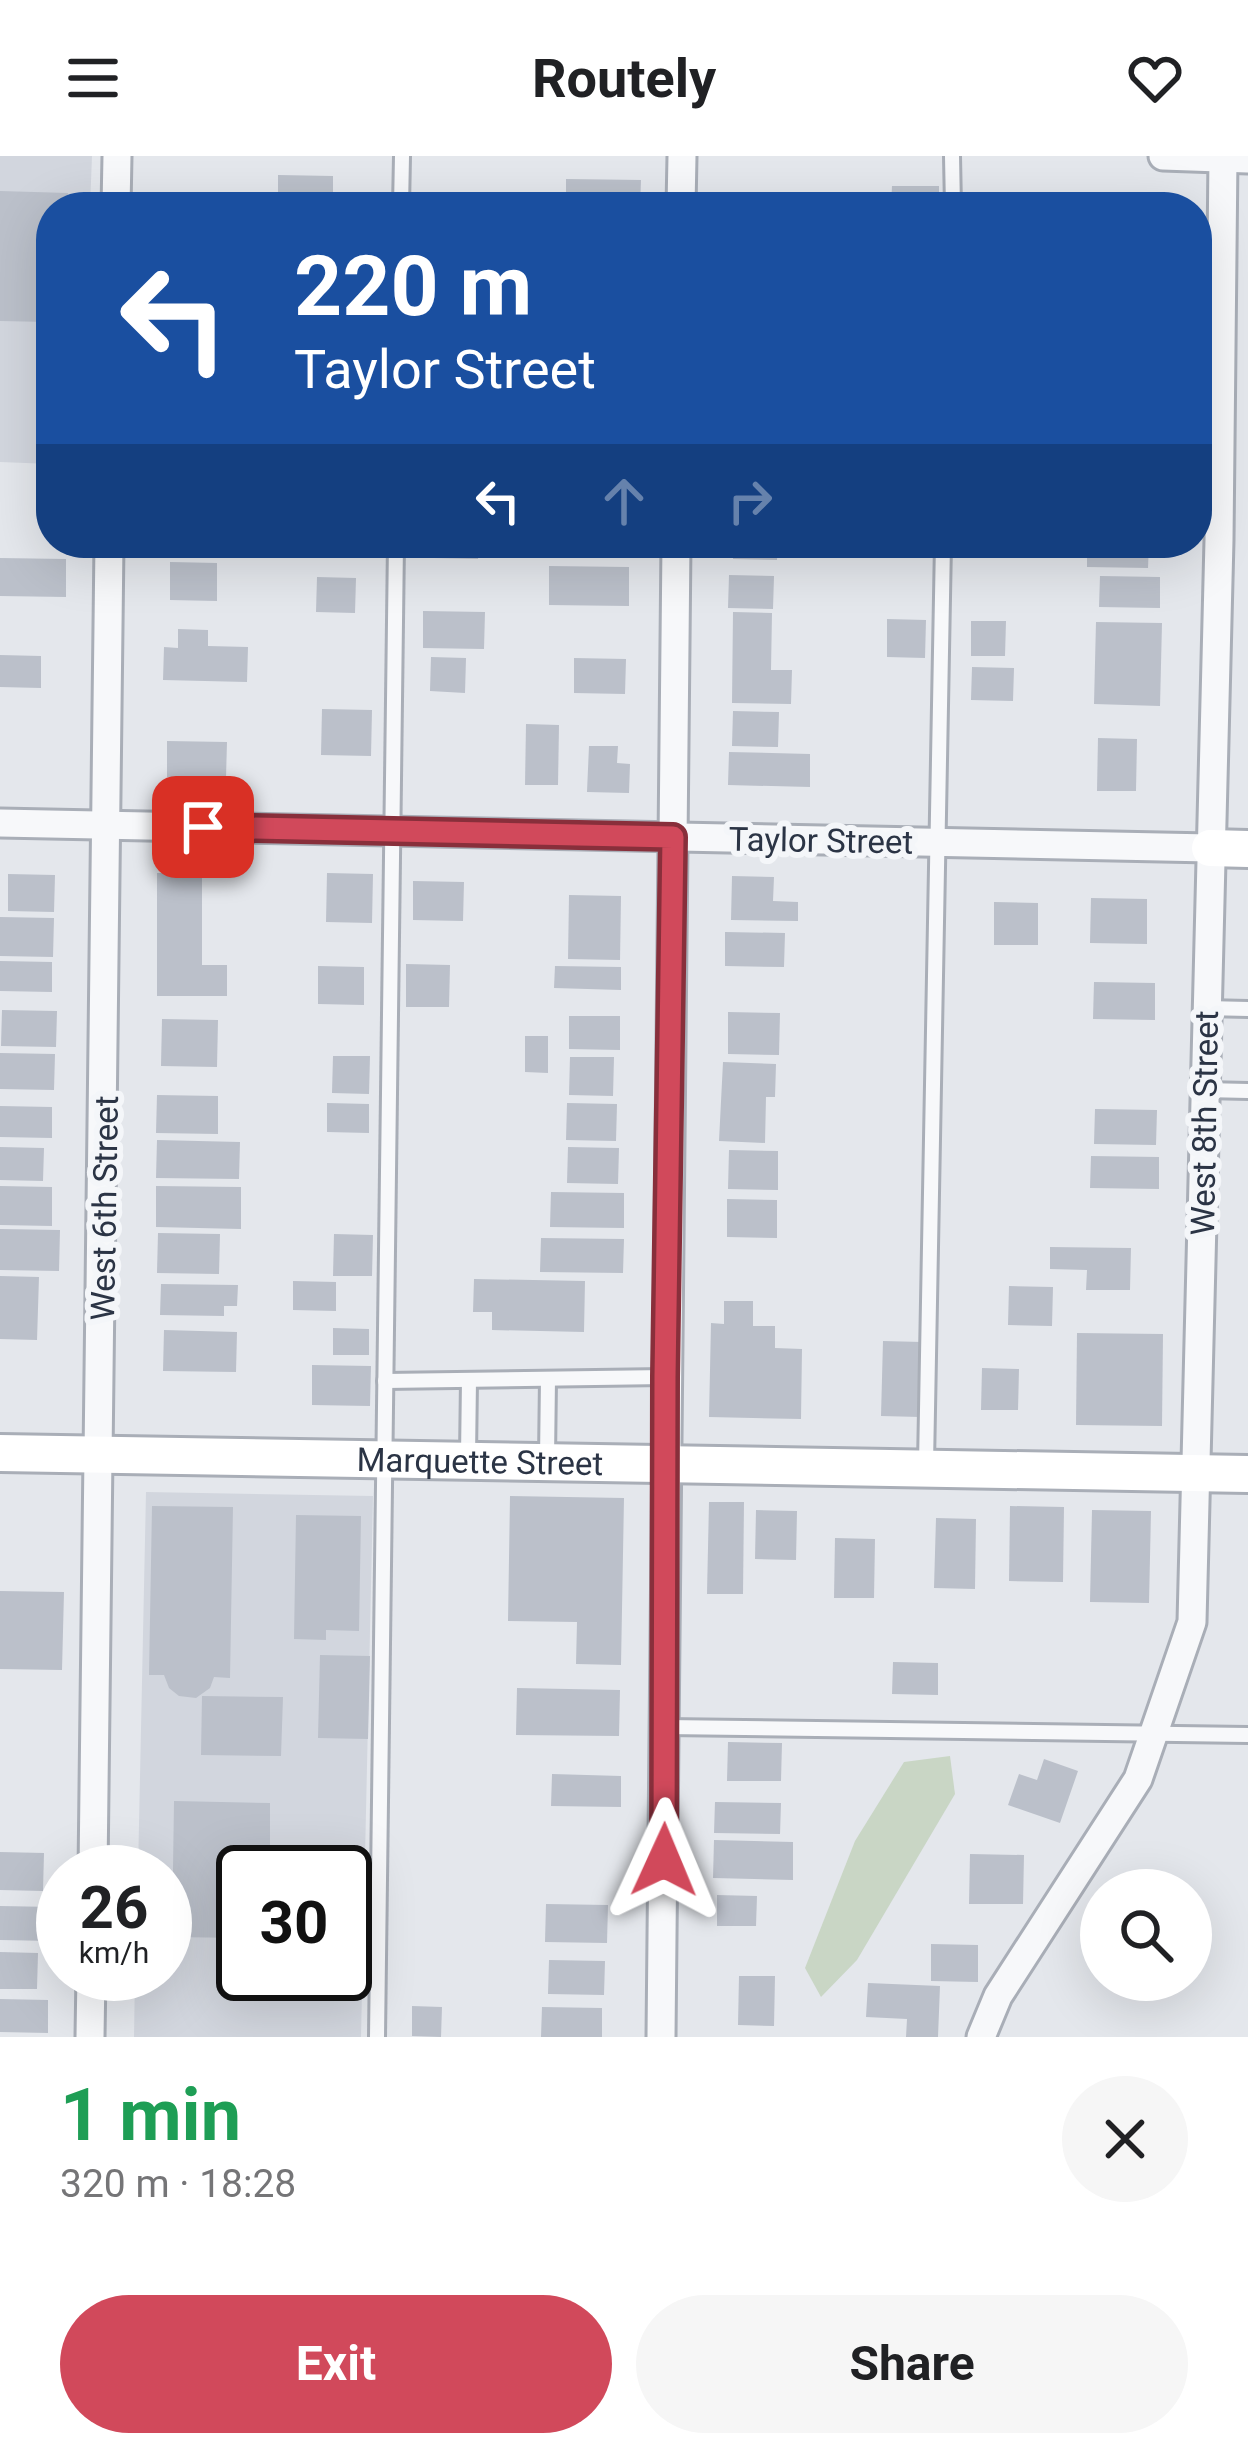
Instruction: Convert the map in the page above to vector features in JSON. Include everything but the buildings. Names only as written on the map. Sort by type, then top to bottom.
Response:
[{"type":"street","points":[[116,192],[117,156]]},
{"type":"street","points":[[681,192],[682,156]]},
{"type":"street","points":[[1163,156],[1231,158]]},
{"type":"street","name":"West 8th Street","points":[[981,2037],[998,1996],[1138,1779],[1192,1622],[1231,158]]},
{"type":"street","name":"West 6th Street","points":[[93,1845],[109,558]]},
{"type":"street","points":[[661,2037],[676,558]]},
{"type":"street","name":"Taylor Street","points":[[0,824],[1210,848]]},
{"type":"street","points":[[1210,848],[1248,849]]},
{"type":"street","name":"Marquette Street","points":[[0,1453],[1248,1474]]},
{"type":"street","points":[[90,2037],[91,2001]]},
{"type":"lane","points":[[401,192],[402,156]]},
{"type":"lane","points":[[952,156],[952,192]]},
{"type":"lane","points":[[377,2037],[397,558]]},
{"type":"lane","points":[[926,1469],[943,558]]},
{"type":"lane","points":[[1206,1008],[1248,1009]]},
{"type":"lane","points":[[1204,1090],[1248,1090]]},
{"type":"lane","points":[[385,1381],[665,1377]]},
{"type":"lane","points":[[547,1463],[548,1379]]},
{"type":"lane","points":[[468,1461],[469,1380]]},
{"type":"lane","points":[[666,1727],[1248,1735]]},
{"type":"shaded area","points":[[0,156],[92,156],[91,192],[36,192],[36,463],[0,462]]},
{"type":"shaded area","points":[[146,1492],[373,1496],[365,1845],[216,1845],[216,2001],[362,2001],[361,2037],[134,2037],[135,2001],[192,2001],[192,1845],[139,1845]]},
{"type":"green space","points":[[950,1756],[955,1794],[857,1960],[821,1997],[805,1968],[855,1841],[904,1762]]},
{"type":"route","points":[[203,827],[673,837],[664,1860]]}]
